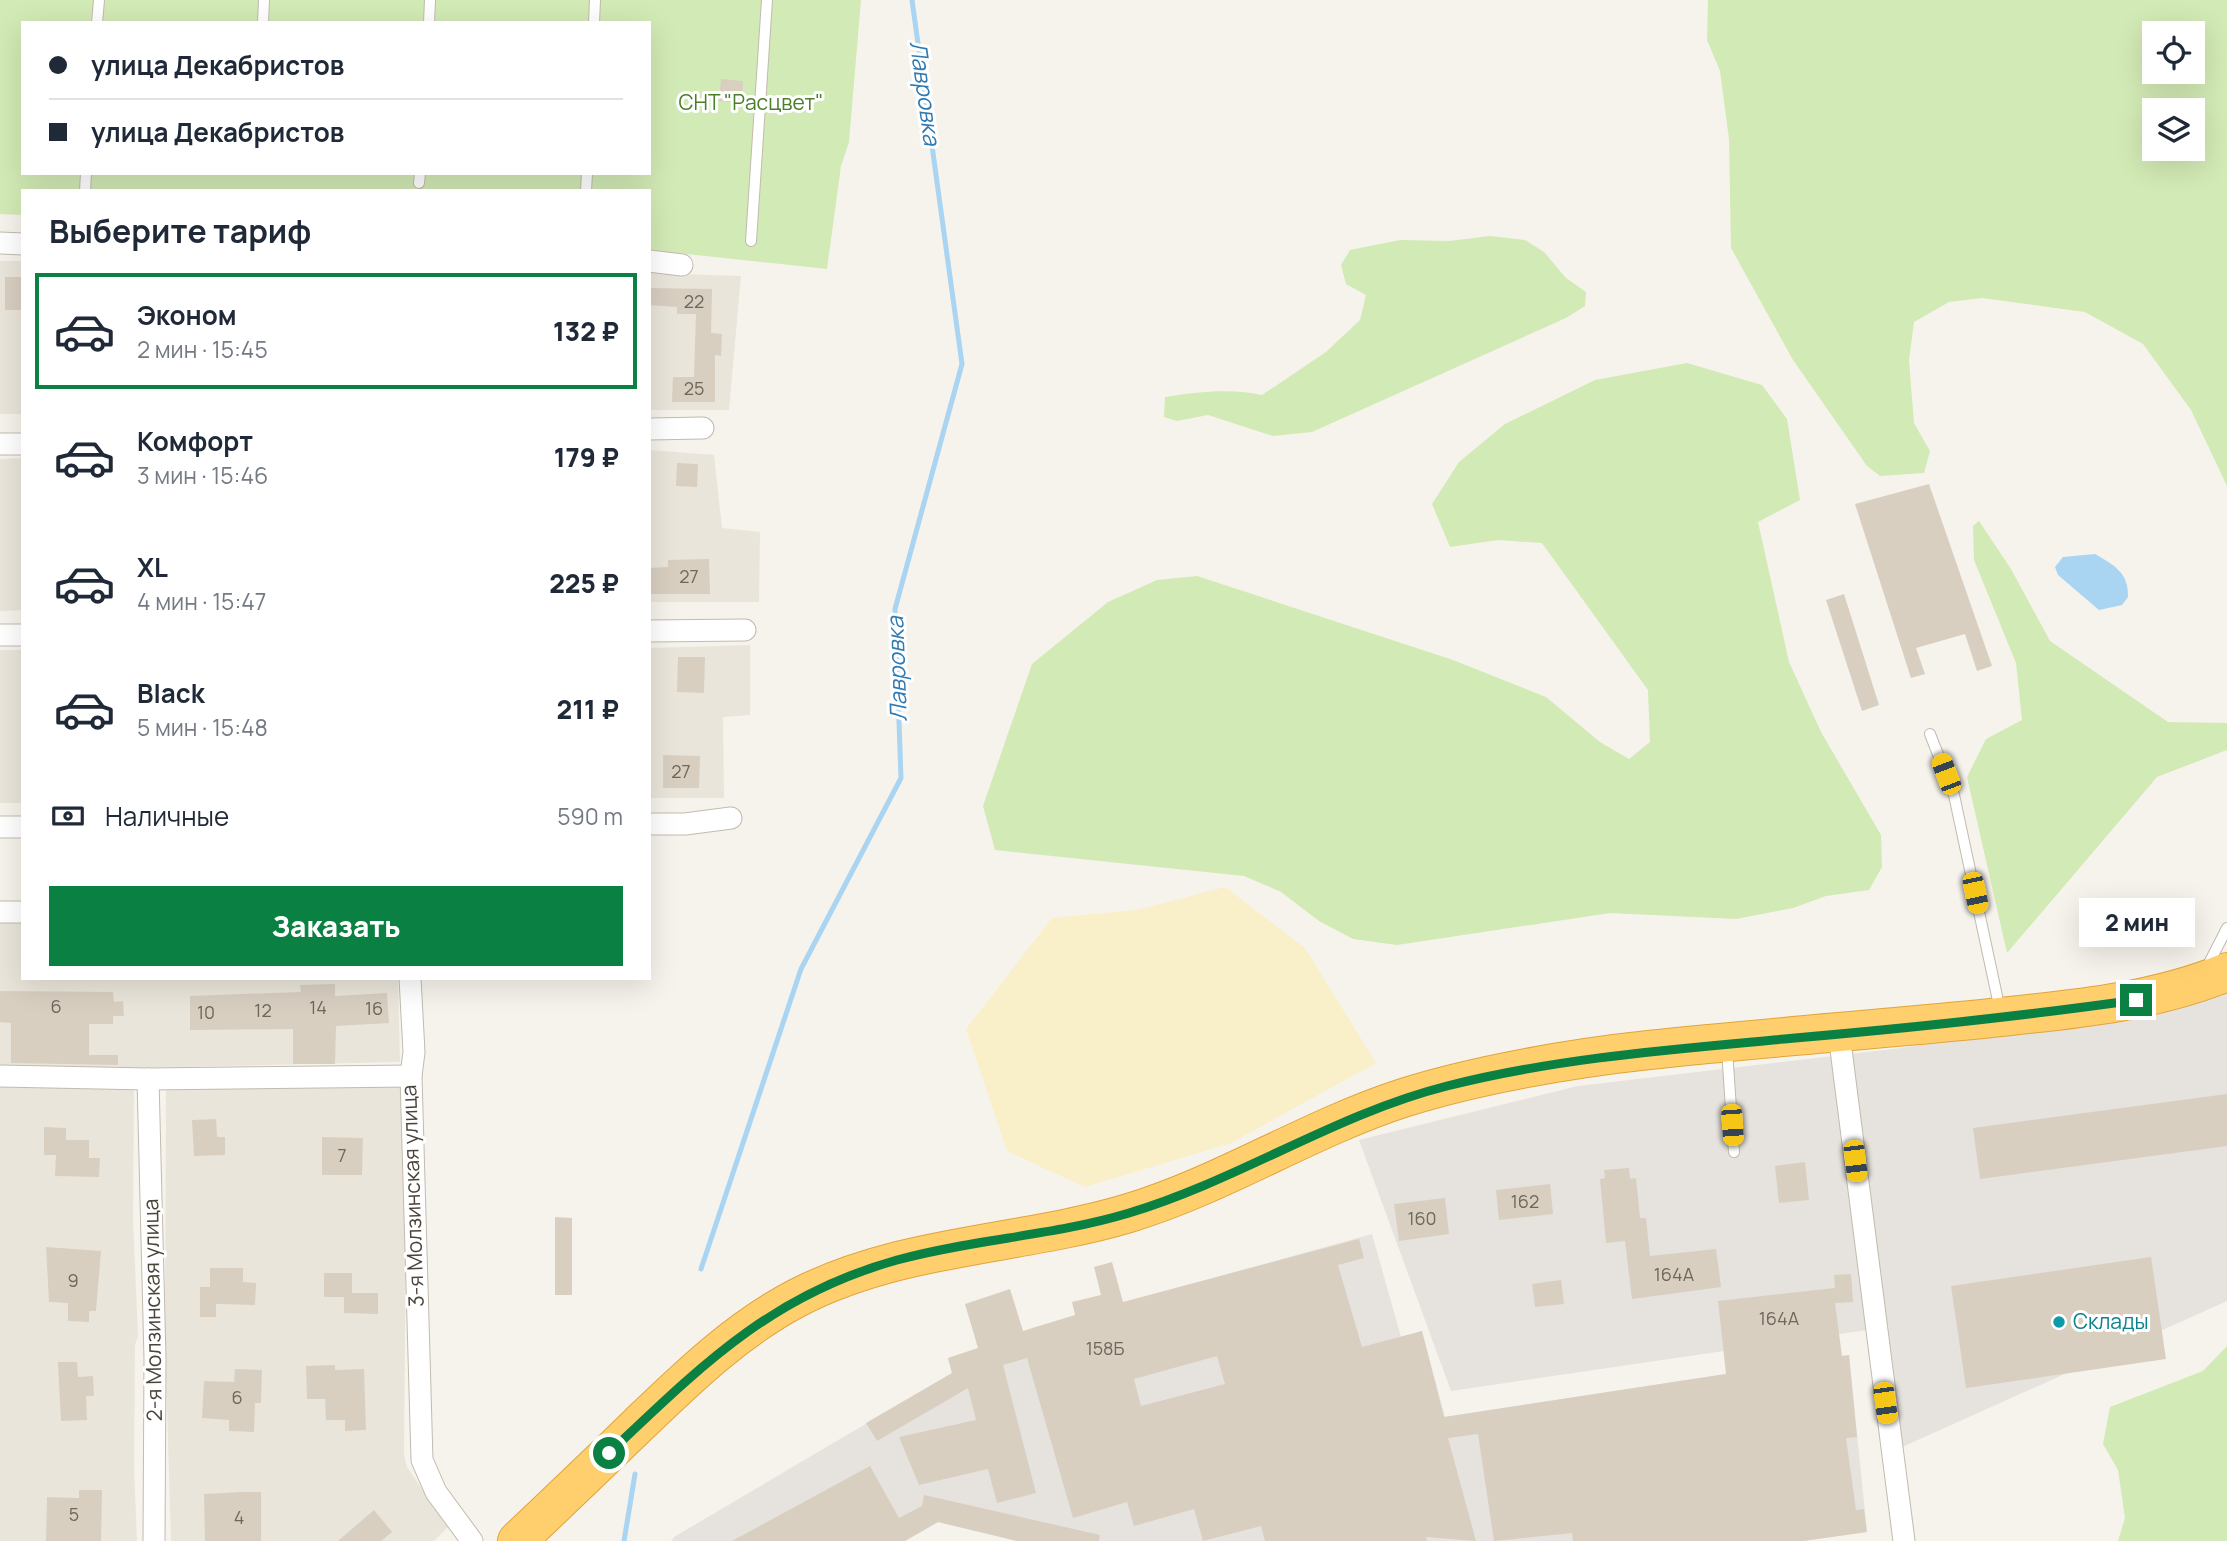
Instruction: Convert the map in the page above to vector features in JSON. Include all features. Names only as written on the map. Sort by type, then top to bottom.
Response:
[{"type":"highway","points":[[517,1541],[722,1348],[797,1298],[853,1274],[901,1259],[1065,1229],[1127,1214],[1192,1192],[1400,1099],[1450,1085],[1645,1051],[1839,1034],[2136,1000],[2213,978]]},
{"type":"street","points":[[0,243],[21,244]]},
{"type":"street","points":[[651,261],[682,264]]},
{"type":"street","points":[[651,429],[703,428]]},
{"type":"street","points":[[0,444],[21,444]]},
{"type":"street","points":[[651,631],[745,630]]},
{"type":"street","points":[[0,635],[21,635]]},
{"type":"street","points":[[651,824],[698,823],[731,818]]},
{"type":"street","points":[[0,827],[21,827]]},
{"type":"street","points":[[0,912],[21,912]]},
{"type":"street","points":[[410,980],[414,1052],[411,1076]]},
{"type":"street","points":[[1839,1034],[1904,1541]]},
{"type":"street","name":"3-я Молзинская улица","points":[[0,1076],[148,1079],[411,1076],[422,1460],[436,1492],[472,1541]]},
{"type":"street","name":"2-я Молзинская улица","points":[[148,1079],[155,1359],[154,1541]]},
{"type":"lane","points":[[97,21],[99,0]]},
{"type":"lane","points":[[263,21],[264,0]]},
{"type":"lane","points":[[429,21],[430,0]]},
{"type":"lane","points":[[594,21],[595,0]]},
{"type":"lane","points":[[751,241],[767,0]]},
{"type":"lane","points":[[1930,734],[1954,795],[2001,1017]]},
{"type":"lane","points":[[2213,978],[2227,928]]},
{"type":"lane","points":[[1726,1044],[1734,1152]]},
{"type":"shaded area","points":[[0,261],[21,261],[21,414],[0,414]]},
{"type":"shaded area","points":[[651,273],[741,276],[729,410],[651,410]]},
{"type":"shaded area","points":[[651,450],[714,455],[722,528],[760,532],[759,602],[651,602]]},
{"type":"shaded area","points":[[21,458],[21,610],[0,611],[0,459]]},
{"type":"shaded area","points":[[750,645],[750,715],[723,717],[724,798],[651,798],[651,648]]},
{"type":"shaded area","points":[[0,650],[21,650],[21,803],[0,803]]},
{"type":"shaded area","points":[[0,922],[21,922],[21,980],[398,980],[400,1062],[78,1069],[0,1066]]},
{"type":"shaded area","points":[[2227,987],[2227,1301],[1900,1448],[1888,1327],[1451,1391],[1359,1140],[1578,1086],[1901,1048],[2179,1005]]},
{"type":"shaded area","points":[[0,1084],[134,1086],[133,1221],[138,1336],[135,1345],[134,1467],[137,1541],[0,1541]]},
{"type":"shaded area","points":[[400,1086],[406,1229],[404,1455],[407,1467],[448,1527],[434,1541],[171,1541],[165,1338],[166,1088]]},
{"type":"shaded area","points":[[1372,1234],[1401,1337],[1422,1331],[1445,1417],[1849,1355],[1867,1532],[1803,1541],[1017,1541],[938,1522],[905,1541],[671,1541],[952,1373],[948,1358],[1033,1332],[1032,1328]]},
{"type":"green space","name":"СНТ \"Расцвет\"","points":[[0,0],[861,0],[849,142],[841,166],[827,269],[651,250],[651,189],[21,189],[21,215],[0,214]]},
{"type":"green space","points":[[1708,0],[2227,0],[2227,486],[2191,410],[2143,344],[2085,312],[1982,298],[1949,302],[1914,322],[1909,360],[1914,423],[1930,451],[1924,473],[1880,476],[1867,466],[1793,360],[1731,248],[1729,139],[1720,71],[1707,40]]},
{"type":"green space","points":[[1490,236],[1525,240],[1544,252],[1566,278],[1586,292],[1585,306],[1566,318],[1312,432],[1273,436],[1208,415],[1177,421],[1164,417],[1165,397],[1225,391],[1262,395],[1326,352],[1360,320],[1366,295],[1346,284],[1341,265],[1350,250],[1400,240],[1449,241]]},
{"type":"green space","points":[[1687,363],[1762,385],[1787,419],[1800,500],[1758,522],[1789,662],[1821,732],[1881,835],[1882,867],[1869,890],[1826,896],[1793,908],[1736,919],[1610,913],[1397,945],[1353,939],[1319,921],[1281,892],[1244,876],[995,850],[983,806],[1032,664],[1108,602],[1157,580],[1197,576],[1453,660],[1546,697],[1600,742],[1629,759],[1650,742],[1648,690],[1542,543],[1498,540],[1450,547],[1432,504],[1459,462],[1505,424],[1595,380]]},
{"type":"green space","points":[[1979,521],[2011,569],[2050,641],[2168,722],[2227,723],[2227,750],[2157,777],[2007,953],[1967,777],[1986,739],[2022,720],[2016,663],[1974,560],[1973,526]]},
{"type":"green space","points":[[2227,1346],[2227,1541],[2118,1541],[2125,1518],[2118,1470],[2103,1444],[2110,1407],[2203,1371]]},
{"type":"sand","points":[[1225,887],[1305,948],[1376,1063],[1231,1143],[1085,1187],[1007,1151],[966,1029],[1052,918],[1137,910]]},
{"type":"water","points":[[2095,554],[2114,566],[2123,576],[2128,597],[2122,605],[2099,610],[2058,575],[2055,567],[2063,557]]},
{"type":"building","points":[[721,79],[743,81],[742,103],[719,101]]},
{"type":"building","points":[[5,277],[21,277],[21,310],[5,310]]},
{"type":"building","points":[[651,288],[712,289],[711,333],[722,334],[721,356],[715,355],[715,402],[672,402],[673,377],[694,377],[696,314],[677,314],[677,307],[651,305]]},
{"type":"building","points":[[677,463],[698,464],[697,487],[676,486]]},
{"type":"building","points":[[1929,484],[1992,666],[1977,671],[1965,634],[1916,648],[1925,674],[1911,678],[1855,504]]},
{"type":"building","points":[[709,559],[710,594],[651,594],[651,568],[668,567],[668,560]]},
{"type":"building","points":[[1844,594],[1879,705],[1862,711],[1826,600]]},
{"type":"building","points":[[678,657],[705,657],[704,693],[677,692]]},
{"type":"building","points":[[663,755],[700,756],[699,788],[663,788]]},
{"type":"building","points":[[335,984],[335,996],[387,993],[389,1023],[336,1026],[335,1064],[293,1064],[293,1029],[190,1030],[190,996],[301,992],[300,985]]},
{"type":"building","points":[[0,991],[113,992],[114,1002],[123,1001],[124,1016],[113,1016],[113,1024],[89,1024],[89,1055],[118,1055],[118,1065],[11,1063],[11,1023],[0,1022]]},
{"type":"building","points":[[2227,1094],[2227,1146],[1980,1179],[1973,1128]]},
{"type":"building","points":[[216,1119],[217,1137],[225,1137],[225,1155],[194,1156],[192,1120]]},
{"type":"building","points":[[44,1127],[66,1128],[66,1140],[89,1140],[89,1158],[100,1158],[99,1177],[55,1176],[56,1155],[44,1155]]},
{"type":"building","points":[[322,1137],[363,1138],[362,1175],[322,1175]]},
{"type":"building","points":[[1805,1162],[1809,1200],[1779,1203],[1775,1166]]},
{"type":"building","points":[[1629,1168],[1630,1179],[1636,1178],[1640,1218],[1646,1218],[1650,1256],[1716,1249],[1721,1287],[1632,1299],[1625,1241],[1606,1243],[1600,1179],[1605,1178],[1604,1170]]},
{"type":"building","points":[[1550,1184],[1553,1214],[1499,1220],[1496,1190]]},
{"type":"building","points":[[1445,1198],[1449,1234],[1399,1241],[1394,1204]]},
{"type":"building","points":[[555,1217],[572,1218],[572,1295],[555,1295]]},
{"type":"building","points":[[1359,1239],[1364,1258],[1338,1265],[1362,1347],[1422,1331],[1444,1417],[1726,1374],[1718,1301],[1835,1288],[1834,1275],[1851,1274],[1853,1302],[1835,1303],[1842,1356],[1849,1355],[1857,1437],[1846,1438],[1856,1510],[1864,1509],[1867,1532],[1803,1541],[1573,1541],[1572,1533],[1494,1541],[1478,1434],[1448,1438],[1476,1541],[1426,1537],[1427,1541],[1265,1541],[1261,1526],[1203,1541],[1194,1509],[1134,1526],[1127,1502],[1073,1518],[1027,1358],[1003,1365],[1036,1493],[997,1503],[988,1469],[919,1485],[899,1437],[976,1420],[968,1388],[877,1441],[866,1423],[952,1373],[948,1358],[978,1348],[965,1304],[1010,1289],[1023,1331],[1075,1315],[1072,1302],[1101,1295],[1094,1267],[1112,1262],[1123,1302]],"holes":[[[1217,1356],[1225,1384],[1141,1406],[1134,1379]]]},
{"type":"building","points":[[46,1247],[101,1251],[96,1311],[89,1311],[89,1322],[68,1321],[68,1303],[49,1302]]},
{"type":"building","name":"Склады","points":[[2151,1257],[2166,1359],[1966,1388],[1951,1286]]},
{"type":"building","points":[[210,1268],[243,1268],[243,1282],[256,1283],[255,1305],[216,1304],[216,1317],[200,1317],[200,1287],[210,1287]]},
{"type":"building","points":[[324,1273],[352,1273],[352,1293],[378,1293],[378,1314],[344,1313],[344,1297],[324,1297]]},
{"type":"building","points":[[1561,1280],[1564,1304],[1535,1307],[1532,1284]]},
{"type":"building","points":[[58,1362],[77,1362],[78,1377],[93,1376],[94,1396],[86,1396],[87,1420],[61,1421]]},
{"type":"building","points":[[335,1365],[335,1370],[364,1369],[366,1430],[345,1431],[345,1420],[326,1420],[325,1399],[307,1399],[306,1366]]},
{"type":"building","points":[[235,1369],[262,1370],[261,1403],[255,1403],[254,1432],[229,1431],[229,1420],[202,1418],[204,1381],[234,1382]]},
{"type":"building","points":[[870,1466],[899,1518],[922,1506],[924,1495],[1100,1535],[1099,1541],[1017,1541],[938,1522],[905,1541],[732,1541]]},
{"type":"building","points":[[79,1490],[102,1490],[101,1541],[46,1541],[47,1497],[79,1498]]},
{"type":"building","points":[[261,1492],[261,1541],[205,1541],[204,1494]]},
{"type":"building","points":[[374,1510],[392,1532],[381,1541],[338,1541]]},
{"type":"waterway","name":"Лавровка","points":[[701,1269],[801,969],[901,778],[895,609],[962,364],[912,0]]},
{"type":"waterway","name":"Лавровка","points":[[624,1541],[635,1474]]},
{"type":"place","name":"Склады","points":[[2059,1322]]},
{"type":"route","points":[[609,1453],[722,1348],[797,1298],[853,1274],[901,1259],[1065,1229],[1127,1214],[1192,1192],[1400,1099],[1498,1075],[1645,1051],[2068,1010],[2136,1000]]}]
